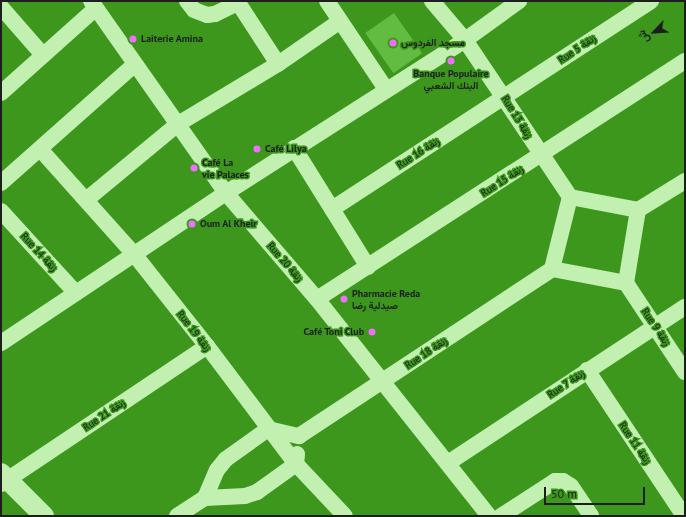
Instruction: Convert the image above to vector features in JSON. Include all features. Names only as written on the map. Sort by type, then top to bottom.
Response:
[{"type":"street","points":[[187,1],[194,10],[207,15],[215,14],[237,2],[278,64]]},
{"type":"street","points":[[327,1],[386,90]]},
{"type":"street","name":"Rue 13 زنقة","points":[[432,1],[465,40],[505,97],[541,156],[570,198]]},
{"type":"street","points":[[1,343],[294,148],[465,40],[519,1]]},
{"type":"street","name":"Rue 5 زنقة","points":[[505,97],[650,1]]},
{"type":"street","points":[[1,93],[43,55],[94,5]]},
{"type":"street","name":"Rue 20 زنقة","points":[[94,5],[226,193],[317,299],[489,516]]},
{"type":"street","points":[[1,7],[43,55]]},
{"type":"street","points":[[86,200],[178,124],[278,64],[340,21]]},
{"type":"street","name":"Rue 15 زنقة","points":[[317,299],[541,156],[685,61]]},
{"type":"street","points":[[1,183],[135,64]]},
{"type":"street","name":"Rue 16 زنقة","points":[[332,209],[505,97]]},
{"type":"street","points":[[294,148],[368,267]]},
{"type":"street","name":"Rue 19 زنقة","points":[[40,149],[134,254],[207,346],[268,429],[296,464],[345,516]]},
{"type":"street","points":[[638,210],[626,283],[552,269],[570,198],[638,210],[685,180]]},
{"type":"street","name":"Rue 14 زنقة","points":[[1,211],[76,293]]},
{"type":"street","name":"Rue 18 زنقة","points":[[299,436],[383,382],[552,269]]},
{"type":"street","name":"Rue 9 زنقة","points":[[626,283],[656,326],[685,372]]},
{"type":"street","name":"Rue 7 زنقة","points":[[448,463],[587,370],[685,307]]},
{"type":"street","name":"Rue 21 زنقة","points":[[3,479],[207,346]]},
{"type":"street","name":"Rue 11 زنقة","points":[[587,370],[684,516]]},
{"type":"street","points":[[177,516],[205,498],[245,496],[256,492],[296,464],[299,436],[268,429],[226,459],[217,470],[205,498]]},
{"type":"street","points":[[3,479],[44,516]]},
{"type":"street","points":[[501,516],[555,481],[563,481],[571,486],[591,516]]},
{"type":"building","points":[[394,13],[422,53],[393,73],[365,33]]},
{"type":"place","name":"Laiterie Amina","points":[[133,39]]},
{"type":"place","name":"مسجد الفردوس","points":[[393,43]]},
{"type":"place","name":"Banque Populaire البنك الشعبي","points":[[451,61]]},
{"type":"place","name":"Café Lilya","points":[[257,149]]},
{"type":"place","name":"Café La vie Palaces","points":[[194,168]]},
{"type":"place","name":"Oum Al Kheir","points":[[192,224]]},
{"type":"place","name":"Pharmacie Reda صيدلية رضا","points":[[344,299]]},
{"type":"place","name":"Café Toni Club","points":[[372,332]]}]
